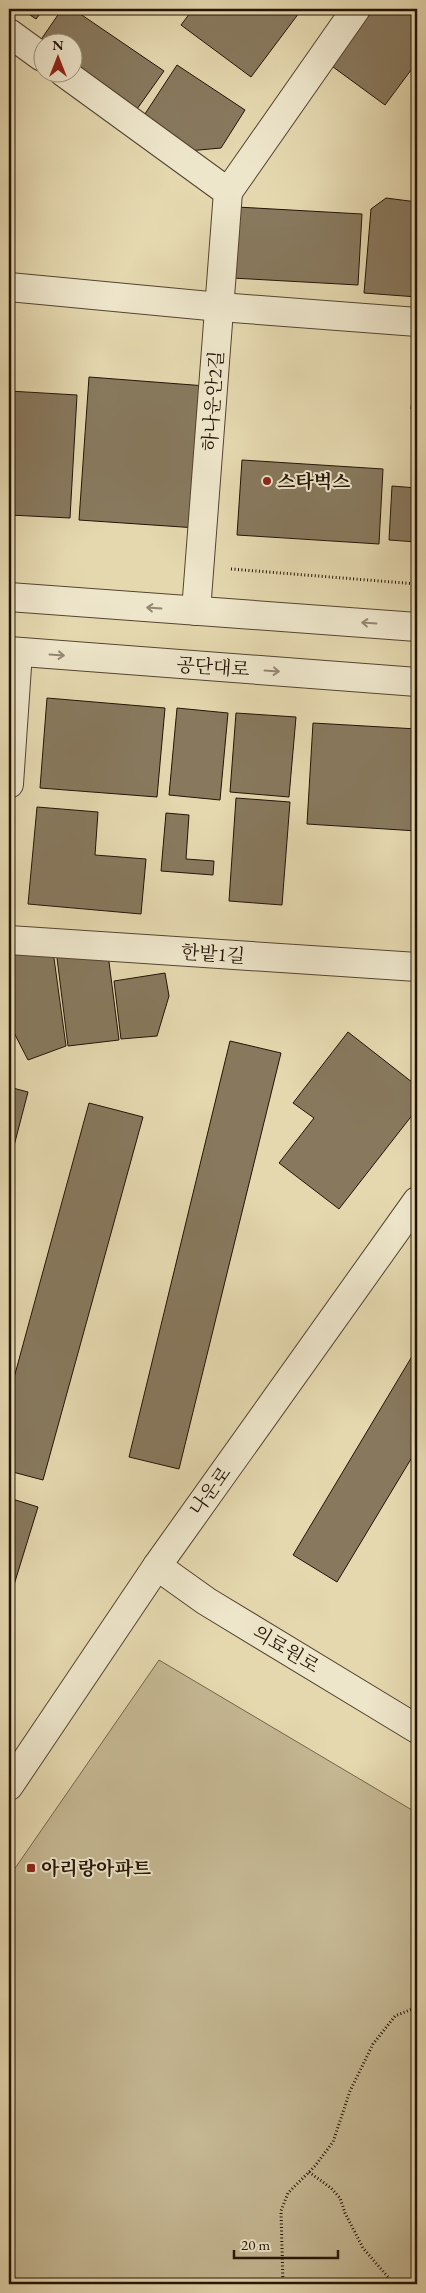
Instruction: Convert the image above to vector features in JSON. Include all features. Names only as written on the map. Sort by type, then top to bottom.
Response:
[{"type":"street","points":[[77,82],[228,192],[356,9]]},
{"type":"street","points":[[9,33],[32,50]]},
{"type":"street","name":"하나운안2길","points":[[196,611],[228,192]]},
{"type":"street","points":[[9,287],[220,307],[417,322]]},
{"type":"street","points":[[9,597],[417,627]]},
{"type":"street","points":[[9,784],[13,651]]},
{"type":"street","name":"공단대로","points":[[13,651],[417,682]]},
{"type":"street","name":"한밭1길","points":[[9,940],[417,967]]},
{"type":"street","name":"나운로","points":[[9,1786],[157,1566],[417,1201]]},
{"type":"street","name":"의료원로","points":[[157,1566],[206,1601],[417,1730]]},
{"type":"path","points":[[199,567],[417,584]]},
{"type":"path","points":[[283,2284],[281,2211],[288,2193],[332,2142],[350,2091],[372,2044],[395,2016],[417,2006]]},
{"type":"path","points":[[308,2172],[331,2188],[340,2198],[345,2213],[363,2248],[394,2284]]},
{"type":"shaded area","points":[[159,1660],[417,1813],[417,2284],[9,2284],[9,1877]]},
{"type":"building","points":[[21,9],[44,9],[36,19]]},
{"type":"building","points":[[62,9],[73,9],[164,71],[137,109],[82,71],[82,32],[46,32]]},
{"type":"building","points":[[193,9],[302,9],[251,77],[181,25]]},
{"type":"building","points":[[370,9],[411,9],[417,13],[417,62],[385,105],[329,64]]},
{"type":"building","points":[[177,65],[245,110],[221,148],[188,151],[141,120]]},
{"type":"building","points":[[386,198],[417,202],[417,297],[364,293],[371,209]]},
{"type":"building","points":[[237,207],[362,214],[358,285],[232,278]]},
{"type":"building","points":[[416,346],[417,409],[411,409]]},
{"type":"building","points":[[89,377],[206,386],[197,528],[79,520]]},
{"type":"building","points":[[9,391],[77,395],[70,518],[9,515]]},
{"type":"building","points":[[242,460],[383,469],[379,544],[237,535]]},
{"type":"building","points":[[392,486],[417,488],[417,542],[389,540]]},
{"type":"building","points":[[47,698],[165,708],[157,797],[40,788]]},
{"type":"building","points":[[177,708],[228,713],[220,800],[169,795]]},
{"type":"building","points":[[236,713],[296,717],[289,797],[230,792]]},
{"type":"building","points":[[313,723],[417,729],[417,831],[307,824]]},
{"type":"building","points":[[236,798],[290,802],[282,905],[229,901]]},
{"type":"building","points":[[37,807],[98,812],[95,855],[146,859],[141,914],[28,904]]},
{"type":"building","points":[[166,813],[189,815],[186,859],[214,861],[213,875],[161,871]]},
{"type":"building","points":[[56,950],[108,954],[119,1040],[68,1046]]},
{"type":"building","points":[[53,951],[66,1046],[28,1060],[9,1023],[9,955],[12,952]]},
{"type":"building","points":[[165,973],[169,996],[157,1036],[121,1039],[114,981]]},
{"type":"building","points":[[348,1032],[417,1086],[417,1109],[339,1209],[279,1163],[314,1118],[293,1103]]},
{"type":"building","points":[[230,1041],[281,1053],[179,1469],[129,1457]]},
{"type":"building","points":[[9,1087],[28,1092],[9,1165]]},
{"type":"building","points":[[89,1103],[143,1117],[43,1480],[9,1471],[9,1396]]},
{"type":"building","points":[[417,1348],[417,1449],[337,1582],[293,1555]]},
{"type":"building","points":[[9,1498],[38,1507],[9,1601]]},
{"type":"place","name":"스타벅스","points":[[267,481]]},
{"type":"place","name":"아리랑아파트","points":[[31,1868]]}]
